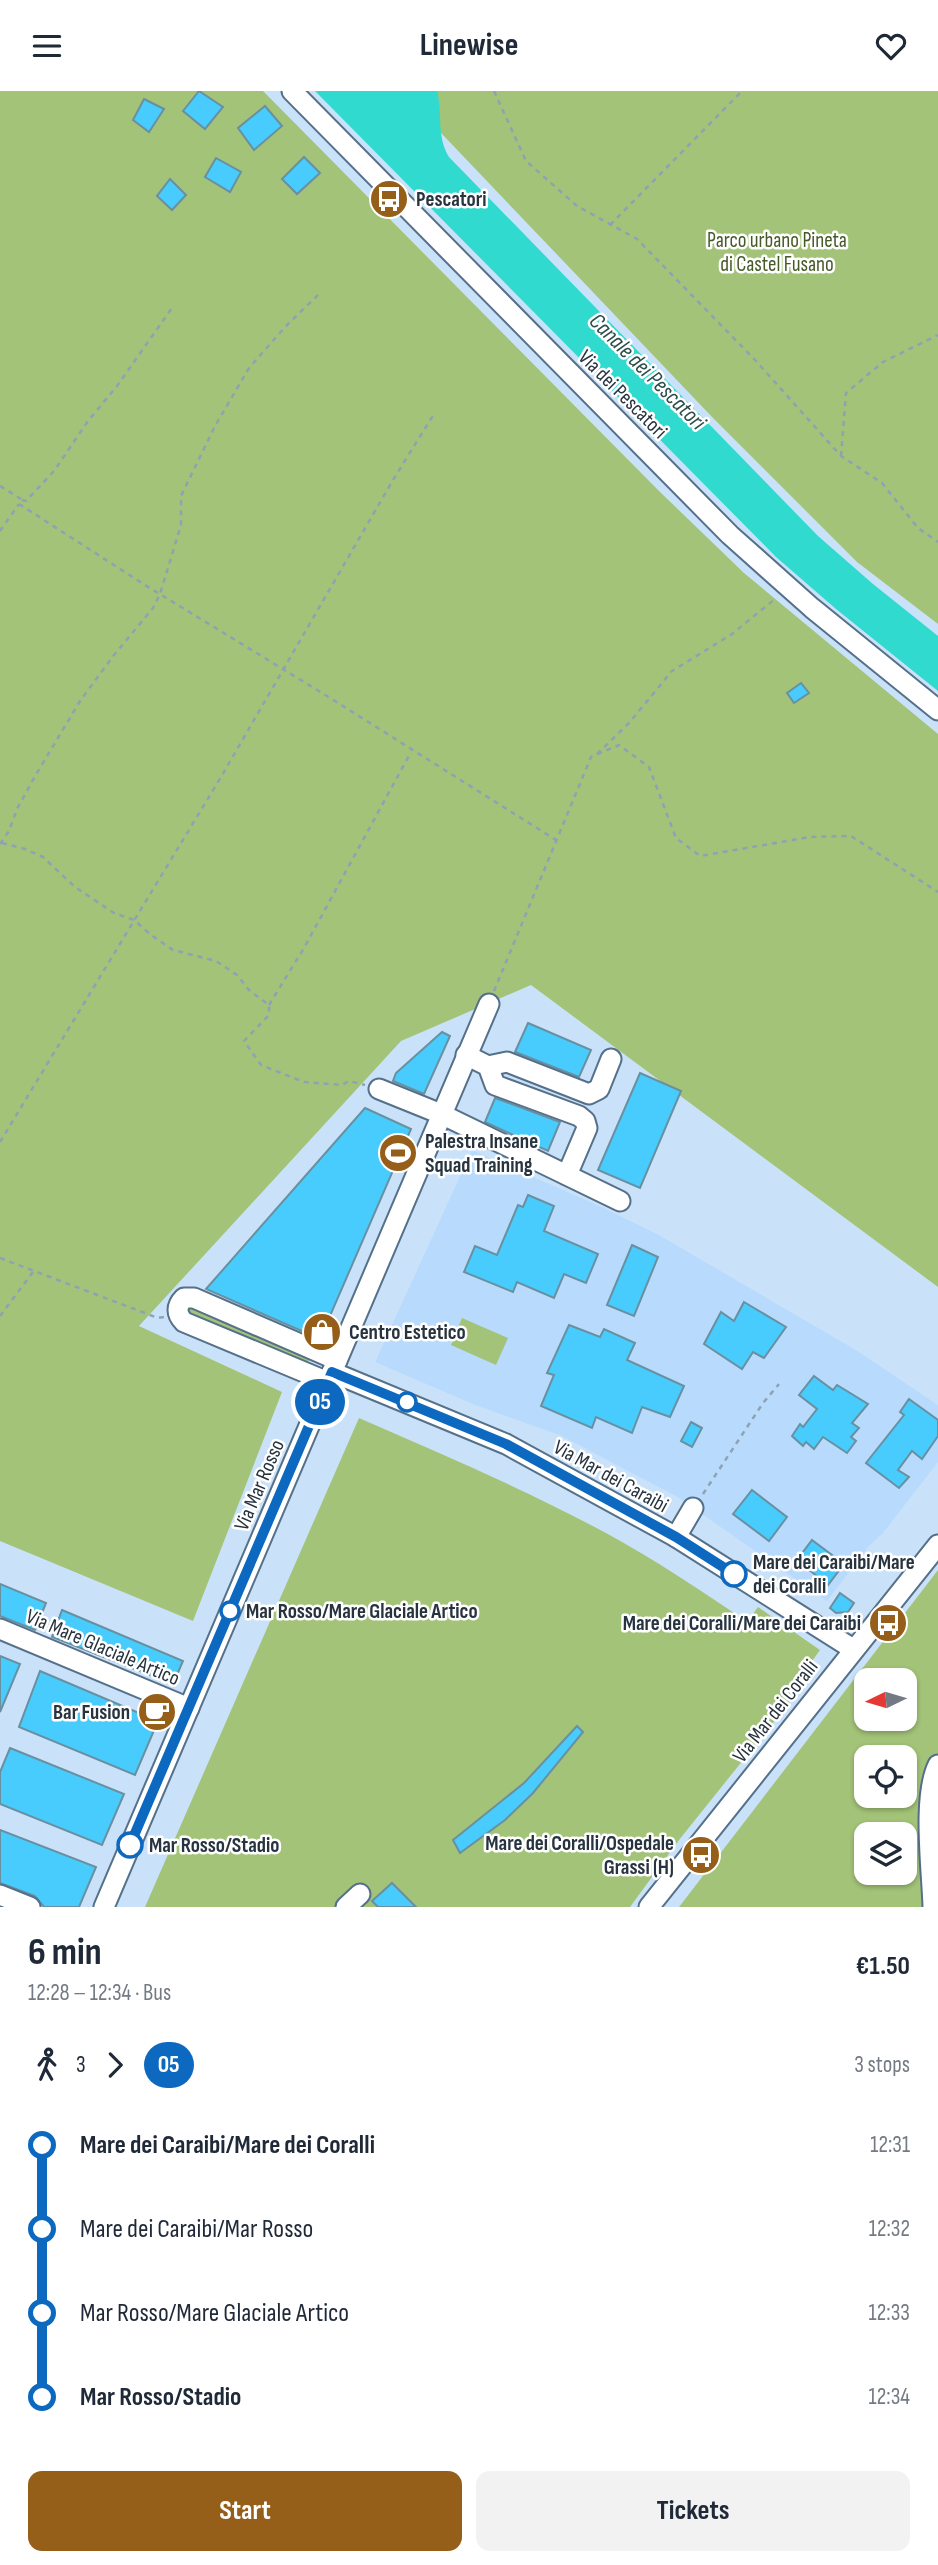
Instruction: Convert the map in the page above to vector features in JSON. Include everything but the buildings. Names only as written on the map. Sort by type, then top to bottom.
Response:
[{"type":"street","name":"Via dei Pescatori","points":[[292,91],[717,522],[789,588],[938,710]]},
{"type":"street","name":"Via Mar Rosso","points":[[104,1907],[488,1004]]},
{"type":"street","points":[[466,1055],[488,1066],[507,1062],[589,1094],[599,1089],[611,1059]]},
{"type":"street","points":[[488,1066],[495,1085],[579,1116],[585,1121],[587,1128],[567,1175]]},
{"type":"street","points":[[379,1089],[441,1114],[620,1201]]},
{"type":"street","name":"Via Mar dei Caraibi","points":[[178,1315],[181,1301],[184,1298],[194,1299],[332,1371],[498,1440],[676,1537],[853,1650]]},
{"type":"street","points":[[676,1537],[693,1509]]},
{"type":"street","name":"Via Mar dei Coralli","points":[[649,1907],[938,1545]]},
{"type":"street","name":"Via Mare Glaciale Artico","points":[[0,1629],[188,1708]]},
{"type":"street","points":[[933,1907],[930,1814],[932,1776],[938,1765]]},
{"type":"street","points":[[0,1895],[30,1907]]},
{"type":"path","points":[[495,91],[526,161],[577,205],[637,239],[756,361],[841,456],[882,483],[918,528],[938,542]]},
{"type":"path","points":[[610,225],[742,91]]},
{"type":"path","points":[[269,1005],[249,991],[237,975],[216,961],[173,950],[134,921],[114,913],[75,887],[43,857],[25,849],[1,844],[17,809],[80,701],[153,608],[160,594],[181,525],[181,496],[205,443],[249,368],[320,293]]},
{"type":"path","points":[[0,486],[22,500],[32,498],[174,305]]},
{"type":"path","points":[[841,456],[846,393],[883,362],[938,335]]},
{"type":"path","points":[[0,1142],[434,414]]},
{"type":"path","points":[[0,531],[22,500]]},
{"type":"path","points":[[19,504],[556,840]]},
{"type":"path","points":[[591,760],[629,723],[672,671],[732,634],[789,588]]},
{"type":"path","points":[[488,1004],[591,757],[619,745],[649,767],[676,838],[700,856],[810,837],[851,836],[938,892]]},
{"type":"path","points":[[379,1089],[349,1080],[342,1085],[304,1082],[261,1065],[244,1041],[270,1015],[269,1005],[304,948],[412,751]]},
{"type":"path","points":[[0,1258],[158,1318],[178,1315]]},
{"type":"path","points":[[0,1316],[33,1272]]},
{"type":"path","points":[[693,1509],[763,1403],[779,1384]]},
{"type":"shaded area","points":[[472,1150],[659,1235],[856,1350],[938,1405],[938,1462],[827,1601],[676,1496],[562,1436],[475,1405],[375,1362]]},
{"type":"green space","points":[[0,91],[263,91],[659,491],[744,573],[938,734],[938,1287],[531,985],[401,1041],[139,1326],[282,1392],[193,1621],[0,1541]]},
{"type":"green space","name":"Parco urbano Pineta di Castel Fusano","points":[[401,91],[938,91],[938,624],[857,562],[714,419]]},
{"type":"green space","points":[[188,1305],[310,1360],[305,1363],[187,1312]]},
{"type":"green space","points":[[462,1318],[508,1338],[496,1365],[451,1345]]},
{"type":"green space","points":[[359,1418],[576,1517],[678,1576],[747,1622],[758,1607],[820,1650],[810,1664],[816,1669],[679,1840],[630,1907],[145,1907]]},
{"type":"green space","points":[[938,1570],[938,1907],[679,1907],[854,1679],[854,1731],[917,1731],[917,1668],[863,1668]]},
{"type":"water","name":"Canale dei Pescatori","points":[[315,91],[437,91],[442,141],[449,157],[818,536],[938,636],[938,691],[776,557]]},
{"type":"bus line","name":"05","points":[[130,1845],[332,1372],[506,1444],[676,1537],[734,1574]]},
{"type":"place","name":"Pescatori","points":[[389,199]]},
{"type":"place","name":"Palestra Insane Squad Training","points":[[398,1153]]},
{"type":"place","name":"Centro Estetico","points":[[322,1332]]},
{"type":"place","name":"Mare dei Caraibi/Mare dei Coralli","points":[[734,1574]]},
{"type":"place","name":"Mar Rosso/Mare Glaciale Artico","points":[[230,1611]]},
{"type":"place","name":"Mare dei Coralli/Mare dei Caraibi","points":[[888,1623]]},
{"type":"place","name":"Bar Fusion","points":[[157,1712]]},
{"type":"place","name":"Mar Rosso/Stadio","points":[[130,1845]]},
{"type":"place","name":"Mare dei Coralli/Ospedale Grassi (H)","points":[[701,1855]]}]
